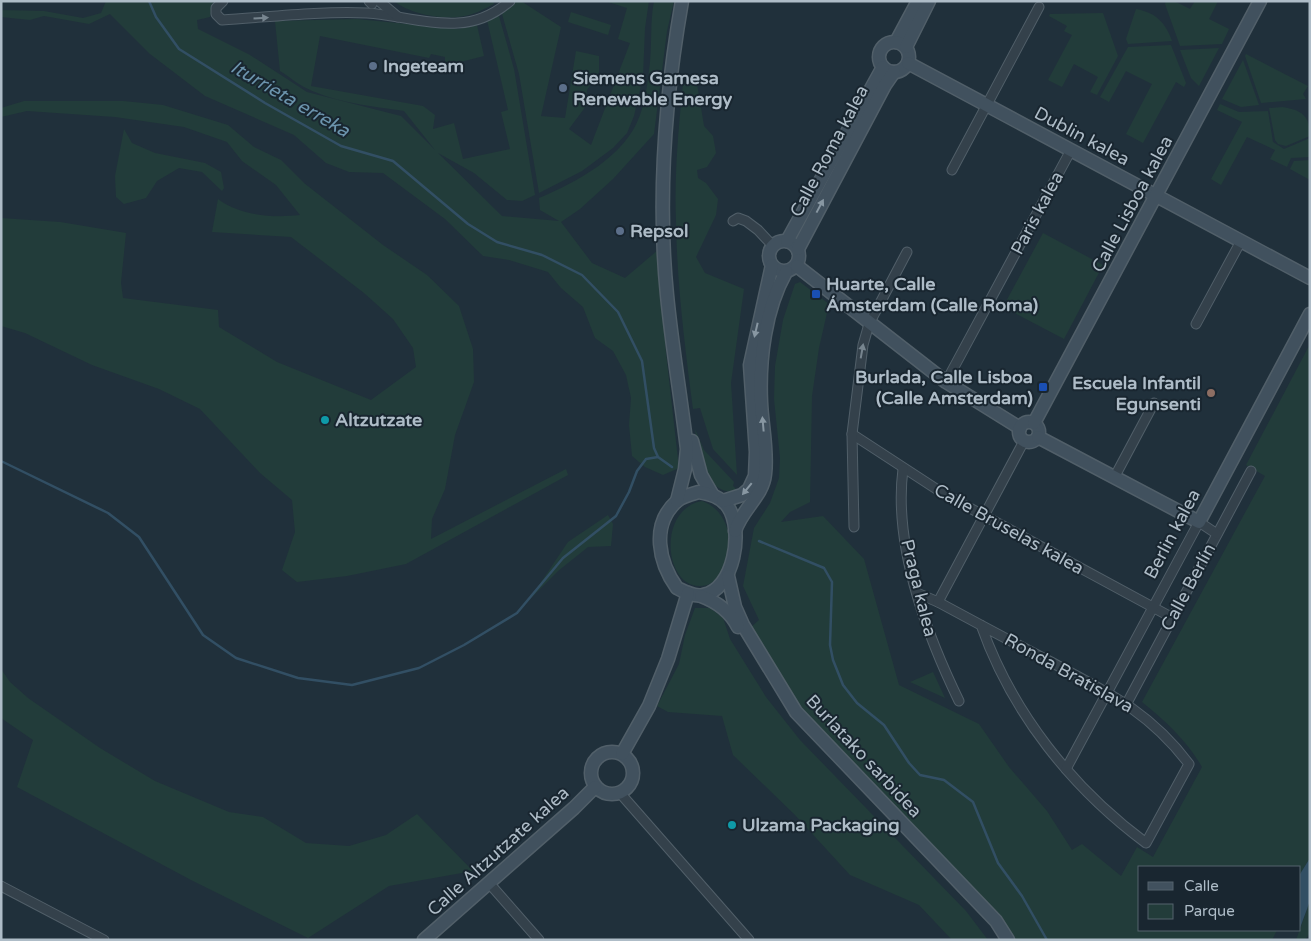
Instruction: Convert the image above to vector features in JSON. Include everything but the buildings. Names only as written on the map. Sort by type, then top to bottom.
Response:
[{"type":"street","points":[[223,1],[216,8],[216,14],[222,20],[323,13],[369,14],[459,23],[480,19],[499,10],[510,1]]},
{"type":"street","points":[[677,502],[699,492],[717,497],[742,495],[749,489],[755,476],[756,452],[750,365],[772,265],[769,252],[773,246],[782,241],[787,241],[798,249],[800,255],[771,310],[762,354],[761,394],[765,477],[760,490],[742,513],[735,534],[733,561],[728,576],[712,593],[694,594],[677,588],[669,577],[662,562],[659,543],[662,527],[677,502],[685,469],[687,449],[667,295],[663,166],[671,68],[682,1]]},
{"type":"street","points":[[687,1],[677,60],[670,131],[668,226],[672,295],[693,451],[700,475],[717,497],[729,508],[735,534]]},
{"type":"street","points":[[901,45],[918,1]]},
{"type":"street","points":[[901,45],[930,1]]},
{"type":"street","name":"Calle Lisboa kalea","points":[[1034,423],[1260,1]]},
{"type":"street","points":[[369,14],[374,2],[398,17]]},
{"type":"street","points":[[952,170],[1039,7]]},
{"type":"street","points":[[901,45],[908,52],[908,63],[904,68],[889,69],[879,56],[881,50],[884,46],[901,45]]},
{"type":"street","name":"Dublin kalea","points":[[908,63],[1310,278]]},
{"type":"street","name":"Calle Roma kalea","points":[[787,241],[889,69]]},
{"type":"street","name":"Calle Roma kalea","points":[[798,249],[885,85],[889,69]]},
{"type":"street","name":"Paris kalea","points":[[946,382],[1071,150]]},
{"type":"street","points":[[733,221],[738,218],[746,221],[773,246]]},
{"type":"street","points":[[1196,324],[1241,241]]},
{"type":"street","points":[[854,527],[852,434],[859,372],[869,324],[907,252]]},
{"type":"street","points":[[772,265],[778,270],[792,269],[946,382],[1020,428]]},
{"type":"street","name":"Berlin kalea","points":[[1066,770],[1310,314]]},
{"type":"street","points":[[1114,478],[1154,403]]},
{"type":"street","points":[[1026,422],[1034,423],[1039,430],[1038,437],[1032,442],[1024,441],[1019,435],[1020,428],[1026,422]]},
{"type":"street","name":"Calle Bruselas kalea","points":[[852,434],[903,469],[984,516],[1172,617]]},
{"type":"street","points":[[1038,437],[1217,534]]},
{"type":"street","points":[[938,602],[1024,441]]},
{"type":"street","name":"Praga kalea","points":[[903,469],[901,488],[904,522],[918,593],[934,649],[959,701]]},
{"type":"street","name":"Calle Berlín","points":[[1127,703],[1251,472]]},
{"type":"street","name":"Burlatako sarbidea","points":[[728,576],[735,607],[743,625],[796,712],[996,921],[1008,940]]},
{"type":"street","name":"Ronda Bratislava","points":[[918,593],[938,602],[1108,692],[1127,703],[1162,731],[1189,764],[1146,843],[1104,809],[1066,770],[1015,700],[993,657],[980,625]]},
{"type":"street","points":[[622,754],[652,698],[694,594]]},
{"type":"street","name":"Burlatako sarbidea","points":[[694,594],[716,602],[736,624],[792,713],[983,916],[1000,940]]},
{"type":"street","points":[[608,752],[622,754],[631,764],[633,771],[630,784],[620,793],[607,794],[595,786],[590,773],[595,759],[608,752]]},
{"type":"street","name":"Calle Altzutzate kalea","points":[[424,940],[574,808],[595,786]]},
{"type":"street","points":[[620,793],[749,940]]},
{"type":"street","points":[[489,883],[539,940]]},
{"type":"street","points":[[1,886],[104,940]]},
{"type":"green space","points":[[106,1],[213,1],[210,17],[197,20],[198,29],[250,55],[307,92],[401,116],[435,150],[404,111],[329,97],[303,86],[280,71],[275,21],[357,19],[458,29],[477,25],[484,56],[445,66],[445,57],[431,54],[429,58],[320,36],[311,86],[423,106],[435,115],[433,129],[454,123],[463,159],[510,149],[501,112],[508,110],[487,20],[499,16],[514,69],[535,195],[522,201],[507,200],[474,173],[438,153],[502,216],[559,221],[540,210],[539,198],[584,176],[599,166],[624,143],[633,130],[642,109],[646,89],[650,62],[654,1],[674,1],[667,31],[654,134],[613,179],[580,209],[561,222],[592,263],[625,278],[658,250],[666,353],[679,468],[663,475],[645,467],[632,456],[629,425],[631,398],[626,375],[613,351],[595,338],[583,307],[561,288],[548,272],[509,260],[483,256],[445,219],[383,173],[349,172],[326,163],[294,135],[205,96],[150,54],[110,14],[89,24],[44,16],[30,20],[1,17],[1,10],[44,11],[83,18],[101,13]]},
{"type":"green space","points":[[394,1],[493,1],[494,4],[460,17],[440,17],[410,10]]},
{"type":"green space","points":[[517,1],[521,1],[561,27],[541,116],[565,118],[576,51],[599,56],[599,72],[587,90],[586,106],[569,129],[591,145],[630,43],[618,39],[627,8],[605,1],[649,1],[645,28],[643,77],[634,116],[627,133],[613,148],[582,171],[539,193],[519,74],[502,14]]},
{"type":"green space","points":[[1166,1],[1174,1],[1190,9],[1195,1],[1218,1],[1209,19],[1229,29],[1222,44],[1180,46],[1165,4]]},
{"type":"green space","points":[[1136,9],[1149,13],[1159,19],[1172,41],[1128,44],[1126,39]]},
{"type":"green space","points":[[571,12],[611,25],[608,35],[568,22]]},
{"type":"green space","points":[[1103,13],[1118,56],[1097,95],[1090,92],[1098,77],[1074,64],[1062,87],[1048,80],[1072,35],[1064,31],[1067,26],[1049,16],[1050,14]]},
{"type":"green space","points":[[1171,45],[1186,83],[1184,87],[1176,82],[1143,143],[1126,134],[1152,84],[1126,71],[1109,102],[1100,97],[1128,47]]},
{"type":"green space","points":[[1219,48],[1199,86],[1191,78],[1180,50]]},
{"type":"green space","points":[[1246,54],[1308,86],[1303,94],[1306,99],[1261,103],[1245,56]]},
{"type":"green space","points":[[1243,60],[1259,105],[1241,107],[1222,99]]},
{"type":"green space","points":[[684,73],[697,84],[704,126],[713,136],[716,153],[707,167],[697,170],[698,178],[706,183],[718,199],[716,215],[696,257],[705,273],[744,289],[731,383],[737,475],[713,449],[700,408],[693,409],[684,339],[676,222],[676,167]]},
{"type":"green space","points":[[24,101],[123,101],[163,105],[228,125],[254,147],[281,160],[304,183],[383,245],[427,275],[459,306],[473,349],[474,382],[455,435],[445,489],[432,519],[431,539],[566,469],[568,475],[406,564],[347,576],[297,582],[282,570],[295,532],[292,500],[260,473],[200,409],[159,389],[92,365],[25,333],[1,326],[1,218],[60,222],[126,233],[121,283],[123,298],[218,310],[219,327],[277,362],[371,400],[416,367],[413,348],[393,319],[364,293],[291,237],[212,232],[218,199],[236,209],[258,215],[300,215],[276,185],[242,161],[227,142],[184,127],[115,117],[27,111],[1,117],[1,108]]},
{"type":"green space","points":[[1220,104],[1239,112],[1268,111],[1273,142],[1284,149],[1310,138],[1310,157],[1291,158],[1287,167],[1270,159],[1275,150],[1247,137],[1221,185],[1211,179],[1242,122],[1217,110]]},
{"type":"green space","points":[[1282,107],[1299,112],[1306,118],[1310,129],[1310,136],[1286,146],[1278,144],[1275,140],[1269,108]]},
{"type":"green space","points":[[124,129],[132,143],[155,153],[205,163],[221,172],[224,188],[222,191],[202,172],[179,168],[157,181],[146,198],[124,204],[116,197],[115,176]]},
{"type":"green space","points":[[1310,160],[1310,180],[1290,169],[1294,161]]},
{"type":"green space","points":[[1043,233],[1103,265],[1064,339],[1003,307]]},
{"type":"green space","points":[[800,282],[829,304],[819,348],[812,396],[810,502],[790,512],[781,522],[823,516],[864,559],[899,685],[979,724],[1009,767],[1047,811],[1072,850],[1082,844],[1121,876],[1137,847],[1153,857],[1202,767],[1175,732],[1142,702],[1265,476],[1246,465],[1310,344],[1310,858],[1301,872],[1301,866],[1138,866],[1138,931],[1276,931],[1272,940],[1007,940],[941,855],[799,705],[749,629],[759,620],[743,586],[754,528],[770,503],[779,478],[780,458],[774,399],[775,366],[783,320],[795,284]]},
{"type":"green space","points":[[695,429],[704,450],[734,482],[733,486],[739,492],[727,491],[718,487],[711,480],[701,461]]},
{"type":"green space","points":[[702,501],[715,509],[724,521],[729,534],[729,549],[726,563],[720,575],[711,583],[700,586],[688,583],[679,574],[673,562],[671,547],[672,532],[678,518],[688,507]]},
{"type":"green space","points":[[608,515],[613,524],[611,546],[588,547],[558,571],[529,600],[568,542]]},
{"type":"green space","points":[[695,608],[710,608],[723,618],[730,639],[766,697],[800,740],[966,911],[988,940],[952,940],[919,905],[850,875],[795,815],[733,755],[722,716],[668,712],[657,706],[679,664],[685,635]]},
{"type":"green space","points":[[1,669],[10,682],[28,698],[100,748],[155,781],[229,812],[263,817],[306,843],[349,846],[386,835],[417,814],[473,871],[389,886],[308,938],[191,880],[17,787],[33,740],[1,718]]},
{"type":"green space","points":[[933,672],[945,698],[910,682]]},
{"type":"green space","points":[[1310,901],[1310,933],[1305,940],[1296,940],[1299,931],[1301,931]]},
{"type":"water","points":[[1310,858],[1310,901],[1301,925],[1301,872]]},
{"type":"waterway","name":"Iturrieta erreka","points":[[149,1],[156,17],[179,49],[265,103],[341,146],[393,161],[468,224],[497,242],[542,255],[582,275],[618,312],[642,361],[654,448],[658,457],[672,467]]},
{"type":"waterway","points":[[1,461],[108,513],[139,537],[203,635],[236,658],[298,678],[352,685],[419,668],[464,645],[517,613],[563,558],[616,516],[629,492],[637,471],[646,459],[658,457]]},
{"type":"waterway","name":"Iturrieta erreka","points":[[759,541],[824,568],[832,582],[830,645],[833,660],[843,685],[857,703],[884,725],[909,763],[920,775],[944,780],[973,802],[998,863],[1022,896],[1047,940]]},
{"type":"place","name":"Ingeteam","points":[[373,66]]},
{"type":"place","name":"Siemens Gamesa Renewable Energy","points":[[563,88]]},
{"type":"place","name":"Repsol","points":[[620,231]]},
{"type":"place","name":"Huarte, Calle Ámsterdam (Calle Roma)","points":[[816,294]]},
{"type":"place","name":"Burlada, Calle Lisboa (Calle Amsterdam)","points":[[1043,387]]},
{"type":"place","name":"Escuela Infantil Egunsenti","points":[[1211,393]]},
{"type":"place","name":"Altzutzate","points":[[325,420]]},
{"type":"place","name":"Ulzama Packaging","points":[[732,825]]}]
